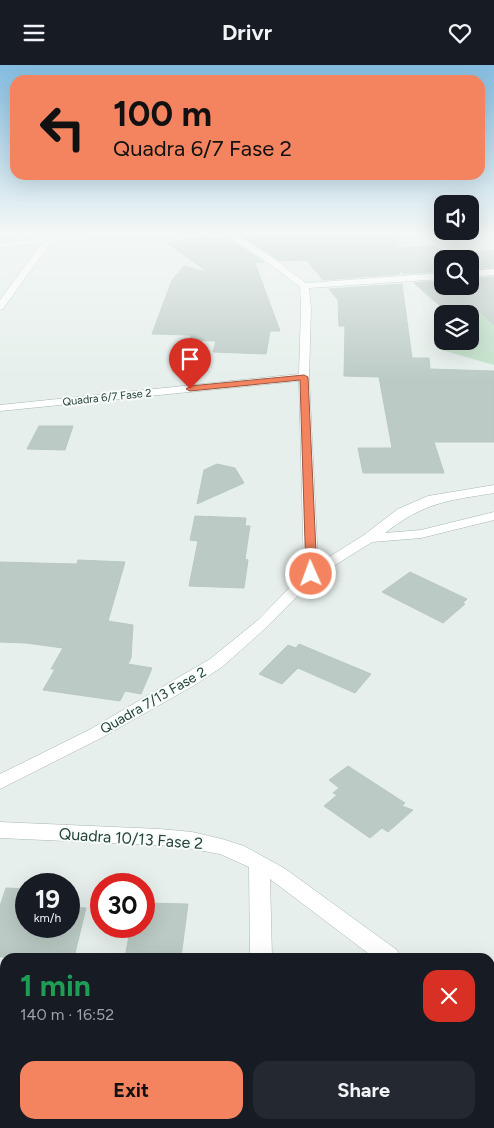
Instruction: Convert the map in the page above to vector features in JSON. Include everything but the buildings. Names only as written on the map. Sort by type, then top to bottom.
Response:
[{"type":"street","points":[[0,307],[18,282]]},
{"type":"street","points":[[298,282],[304,286],[365,282]]},
{"type":"street","points":[[304,286],[306,308],[304,377],[311,574]]},
{"type":"street","name":"Quadra 6/7 Fase 2","points":[[0,408],[304,377]]},
{"type":"street","name":"Quadra 7/13 Fase 2","points":[[0,782],[95,734],[187,682],[216,663],[262,623],[311,574],[370,538],[403,512],[433,499],[494,489]]},
{"type":"street","points":[[370,538],[421,534],[494,516]]},
{"type":"street","name":"Quadra 10/13 Fase 2","points":[[0,830],[148,836],[206,843],[236,852],[259,863],[311,898],[384,953]]},
{"type":"street","points":[[259,863],[261,953]]},
{"type":"green space","points":[[479,310],[494,312],[494,365],[442,350],[479,350]]},
{"type":"route","points":[[190,389],[304,377],[311,574]]}]
